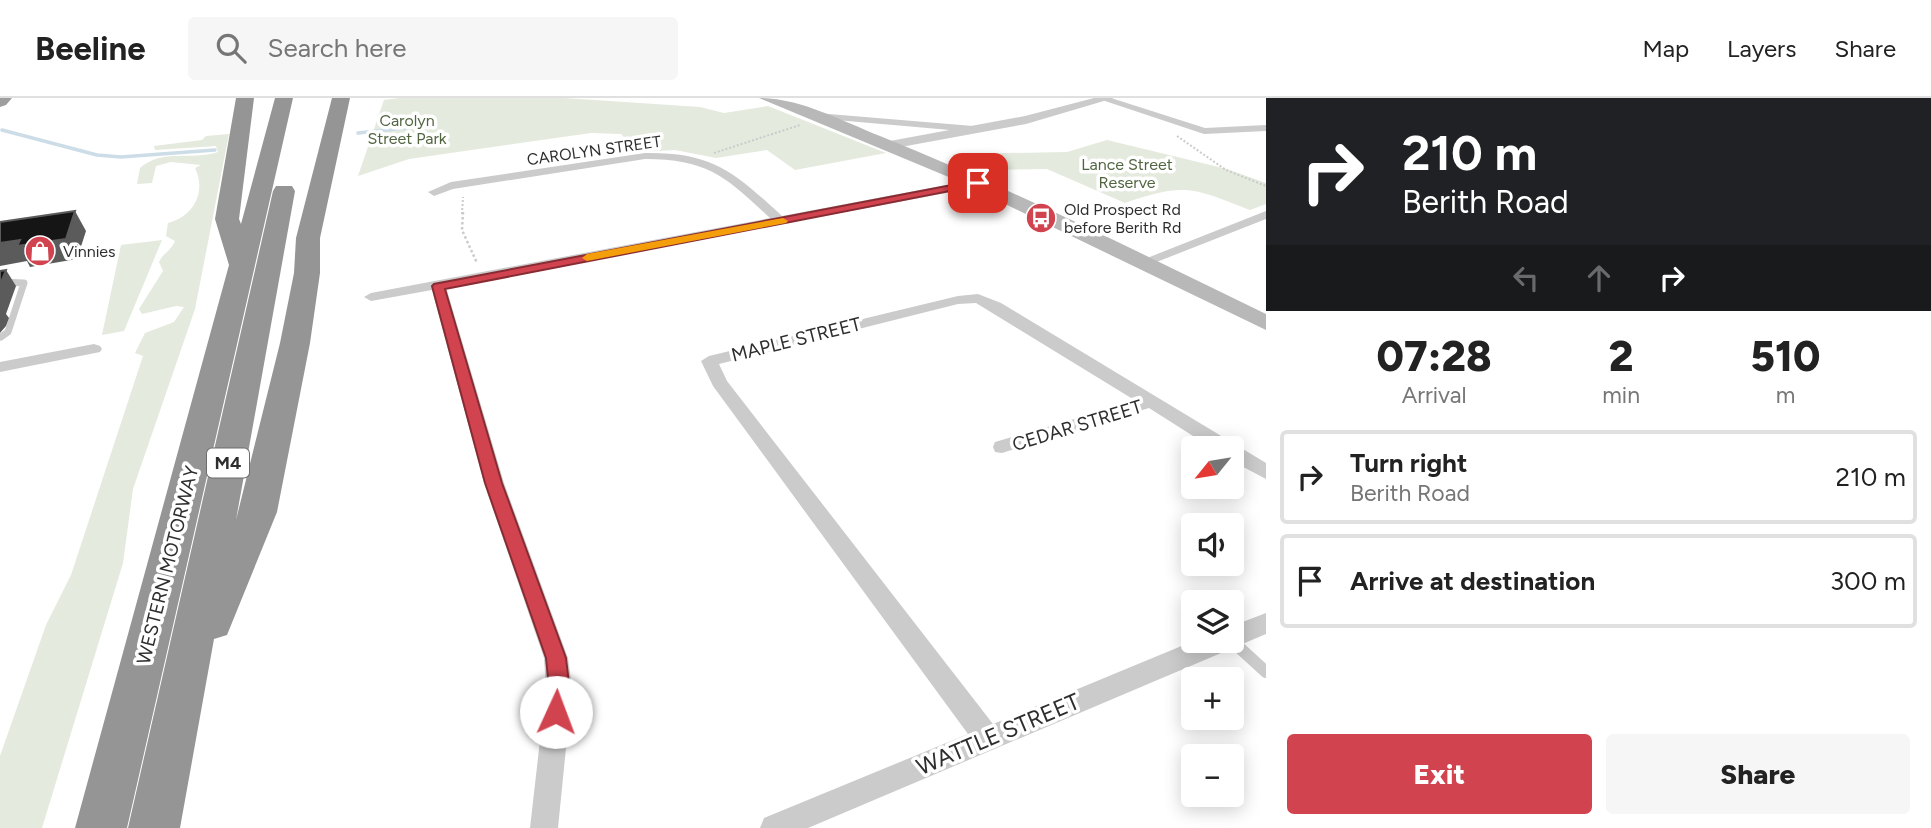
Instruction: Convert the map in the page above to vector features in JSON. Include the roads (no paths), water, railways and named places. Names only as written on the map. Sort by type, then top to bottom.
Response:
[{"type":"highway","points":[[0,102],[4,98]]},
{"type":"highway","points":[[242,265],[227,219],[245,98]]},
{"type":"highway","name":"WESTERN MOTORWAY","points":[[101,828],[284,98]]},
{"type":"highway","name":"WESTERN MOTORWAY","points":[[155,828],[302,98]]},
{"type":"highway","points":[[307,273],[308,238],[341,98]]},
{"type":"highway","points":[[182,693],[258,512],[307,273],[327,208],[339,137],[350,98]]},
{"type":"main road","points":[[766,98],[890,145],[978,183],[1266,323]]},
{"type":"street","points":[[890,145],[1026,120],[1106,99],[1187,127],[1222,132],[1266,128]]},
{"type":"street","points":[[817,116],[973,129]]},
{"type":"street","points":[[1173,132],[1187,127]]},
{"type":"street","name":"CAROLYN STREET","points":[[433,192],[464,184],[645,156],[675,155],[697,159],[729,174],[780,221]]},
{"type":"street","points":[[371,297],[978,183]]},
{"type":"street","points":[[1144,262],[1263,219]]},
{"type":"street","points":[[438,286],[494,483],[556,658],[559,688],[544,828]]},
{"type":"street","name":"MAPLE STREET","points":[[988,739],[719,382],[709,360],[958,300],[978,299],[996,306],[1206,436]]},
{"type":"street","points":[[0,367],[94,349]]},
{"type":"street","name":"CEDAR STREET","points":[[1002,447],[1151,402]]},
{"type":"street","points":[[1244,459],[1266,472]]},
{"type":"street","points":[[1244,633],[1266,623]]},
{"type":"street","name":"WATTLE STREET","points":[[774,828],[1192,653]]},
{"type":"lane","points":[[0,285],[16,281],[24,283],[8,332],[1,337]]},
{"type":"lane","points":[[1244,650],[1266,672]]},
{"type":"waterway","points":[[358,133],[424,126]]},
{"type":"waterway","points":[[2,130],[97,155],[121,157],[215,150]]},
{"type":"place","name":"Old Prospect Rd before Berith Rd","points":[[1041,218]]},
{"type":"place","name":"Vinnies","points":[[40,251]]},
{"type":"park label","name":"Carolyn Street Park","points":[[407,129]]},
{"type":"park label","name":"Lance Street Reserve","points":[[1127,173]]}]
